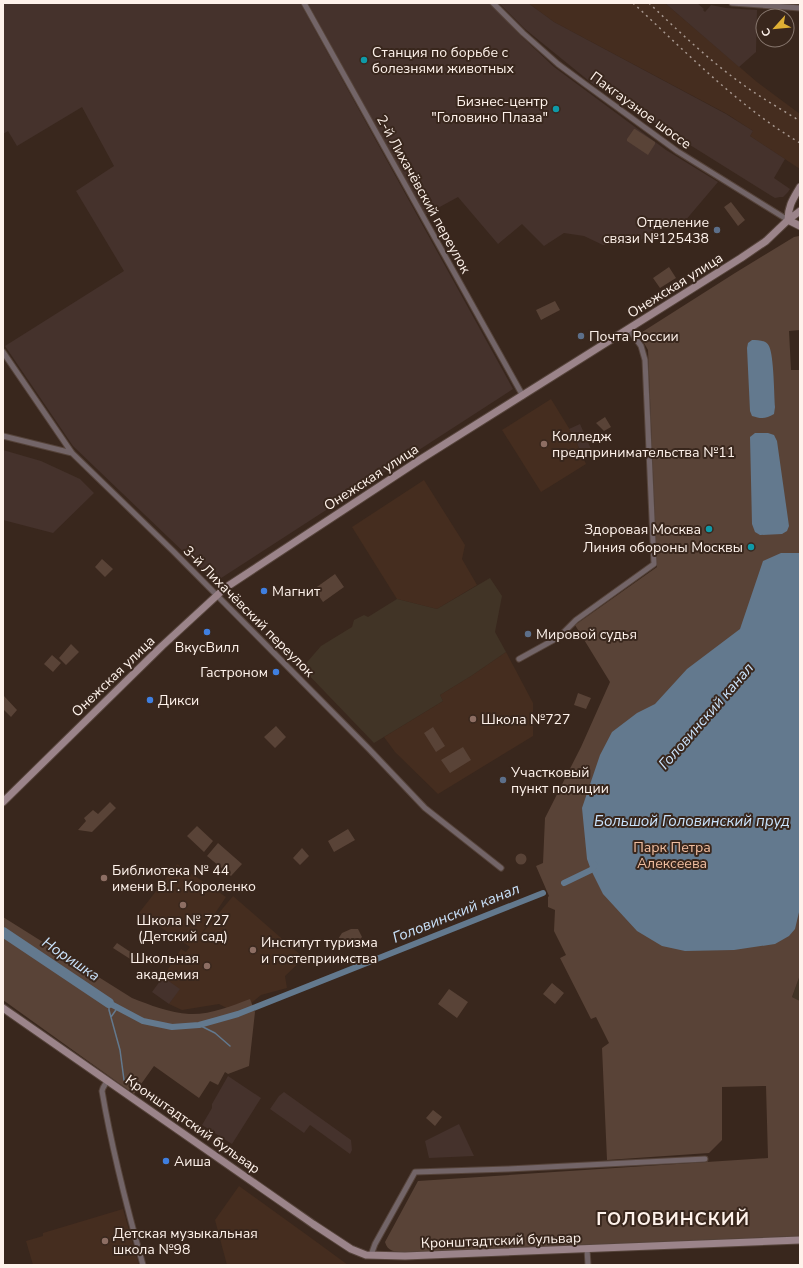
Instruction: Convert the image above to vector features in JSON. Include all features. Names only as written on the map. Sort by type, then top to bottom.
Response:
[{"type":"main road","points":[[800,188],[790,203],[788,210],[788,220],[800,226]]},
{"type":"main road","name":"Онежская улица","points":[[3,802],[136,671],[216,595],[421,459],[749,253],[772,236],[788,220],[800,211]]},
{"type":"main road","name":"Кронштадтский бульвар","points":[[3,1008],[313,1224],[352,1249],[366,1255],[405,1256],[800,1240]]},
{"type":"street","name":"2-й Лихачёвский переулок","points":[[304,3],[523,396]]},
{"type":"street","name":"Пакгаузное шоссе","points":[[493,3],[540,49],[590,88],[677,151],[788,220]]},
{"type":"street","points":[[732,3],[800,8]]},
{"type":"street","points":[[520,659],[558,636],[576,620],[654,564],[645,360],[641,346],[629,329]]},
{"type":"street","name":"3-й Лихачёвский переулок","points":[[3,352],[72,453],[173,551],[366,746],[424,808],[501,868]]},
{"type":"street","points":[[3,436],[72,453]]},
{"type":"street","points":[[107,1080],[102,1091],[106,1117],[126,1202],[143,1265]]},
{"type":"street","points":[[371,1255],[375,1244],[415,1172],[705,1159]]},
{"type":"street","points":[[587,1249],[588,1265]]},
{"type":"shaded area","points":[[3,3],[300,3],[513,389],[215,582],[73,446],[5,346],[124,271],[76,191],[114,166],[82,107],[17,146],[8,131],[3,134]]},
{"type":"shaded area","points":[[308,3],[490,3],[518,33],[554,67],[666,150],[718,182],[679,228],[658,229],[636,243],[603,245],[584,236],[564,233],[544,246],[522,224],[498,244],[458,197],[425,215]]},
{"type":"shaded area","points":[[499,3],[528,3],[554,22],[726,114],[753,131],[750,136],[785,159],[774,178],[790,189],[783,197],[775,198],[594,85],[525,29]]},
{"type":"shaded area","points":[[528,3],[665,3],[757,82],[800,114],[800,169],[750,136],[753,131],[727,114],[554,22]]},
{"type":"shaded area","points":[[665,3],[697,3],[704,9],[703,10],[705,12],[711,5],[726,8],[755,10],[756,52],[739,67]]},
{"type":"shaded area","name":"Колледж предпринимательства №11","points":[[551,399],[575,438],[586,464],[541,492],[502,430]]},
{"type":"shaded area","points":[[580,424],[591,449],[581,453],[575,438],[569,429]]},
{"type":"shaded area","points":[[3,450],[41,461],[80,479],[94,493],[53,533],[3,520]]},
{"type":"shaded area","points":[[424,480],[465,545],[462,559],[477,585],[437,609],[397,599],[352,527]]},
{"type":"shaded area","points":[[490,578],[502,596],[495,632],[506,652],[440,695],[443,701],[374,743],[302,668],[321,646],[352,627],[354,620],[364,615],[368,617],[397,599],[437,609]]},
{"type":"shaded area","name":"Школа №727","points":[[506,652],[533,703],[533,736],[438,794],[395,752],[384,737],[443,701],[440,695]]},
{"type":"shaded area","points":[[177,864],[226,897],[199,937],[233,896],[304,958],[285,976],[287,988],[261,995],[238,1014],[219,1004],[182,1010],[169,1004],[179,989],[163,977],[181,949],[186,952],[190,947],[139,913]]},
{"type":"shaded area","points":[[800,975],[800,1001],[792,997]]},
{"type":"shaded area","points":[[163,977],[180,989],[169,1004],[152,992]]},
{"type":"shaded area","points":[[228,1076],[261,1098],[232,1144],[202,1125]]},
{"type":"shaded area","points":[[284,1092],[351,1140],[352,1150],[350,1154],[310,1125],[304,1133],[270,1109],[279,1096]]},
{"type":"shaded area","points":[[459,1124],[474,1156],[429,1158],[425,1141]]},
{"type":"shaded area","points":[[239,1186],[348,1265],[227,1265],[215,1220]]},
{"type":"shaded area","name":"Детская музыкальная школа №98","points":[[123,1209],[139,1265],[33,1265],[26,1241],[43,1236],[43,1233]]},
{"type":"green space","points":[[635,129],[655,142],[648,155],[627,141]]},
{"type":"green space","points":[[731,202],[745,220],[738,226],[724,207]]},
{"type":"green space","name":"Парк Петра Алексеева","points":[[799,236],[800,330],[789,331],[791,370],[800,370],[800,975],[792,997],[800,1001],[800,1236],[396,1252],[389,1249],[385,1242],[418,1181],[768,1158],[766,1086],[722,1087],[722,1140],[709,1153],[607,1160],[602,1048],[609,1043],[596,1017],[591,1019],[560,958],[566,955],[554,931],[555,910],[548,907],[549,896],[536,866],[543,863],[545,818],[581,747],[610,682],[575,625],[657,567],[648,350],[639,334],[735,273],[794,237]]},
{"type":"green space","points":[[669,267],[676,278],[660,288],[653,278]]},
{"type":"green space","points":[[555,301],[560,310],[541,320],[536,310]]},
{"type":"green space","points":[[605,417],[611,427],[604,431],[596,423]]},
{"type":"green space","points":[[102,559],[113,569],[105,577],[95,567]]},
{"type":"green space","points":[[335,574],[344,587],[323,602],[314,589]]},
{"type":"green space","points":[[71,644],[79,652],[66,665],[59,658]]},
{"type":"green space","points":[[52,655],[61,663],[53,672],[44,664]]},
{"type":"green space","points":[[578,693],[591,698],[586,709],[574,705]]},
{"type":"green space","points":[[4,696],[17,710],[11,717],[3,709]]},
{"type":"green space","points":[[276,726],[286,737],[275,748],[264,737]]},
{"type":"green space","points":[[433,727],[445,746],[436,752],[424,733]]},
{"type":"green space","points":[[463,747],[471,760],[450,773],[441,760]]},
{"type":"green space","points":[[110,802],[116,808],[92,832],[78,830],[86,821],[84,818],[93,810],[98,814]]},
{"type":"green space","points":[[197,826],[213,841],[204,852],[187,836]]},
{"type":"green space","points":[[348,829],[355,840],[334,852],[328,841]]},
{"type":"green space","points":[[218,843],[242,864],[231,876],[207,856]]},
{"type":"green space","points":[[302,848],[309,856],[300,865],[293,858]]},
{"type":"green space","points":[[521,853],[525,855],[527,859],[525,863],[521,865],[517,863],[515,859],[517,855]]},
{"type":"green space","points":[[3,917],[132,998],[153,1006],[175,1012],[197,1014],[220,1010],[250,999],[255,1012],[249,1066],[228,1074],[225,1072],[218,1085],[210,1081],[199,1098],[154,1066],[134,1094],[3,1000]]},
{"type":"green space","points":[[351,929],[358,929],[362,937],[353,945],[341,946],[338,939],[342,933]]},
{"type":"green space","points":[[117,943],[141,959],[138,964],[113,948]]},
{"type":"green space","points":[[552,983],[564,993],[555,1004],[543,994]]},
{"type":"green space","points":[[449,989],[468,1002],[457,1018],[438,1004]]},
{"type":"green space","points":[[433,1110],[442,1117],[435,1126],[426,1118]]},
{"type":"water","points":[[752,340],[762,341],[768,344],[771,351],[775,407],[774,414],[766,418],[752,416],[750,411],[747,348],[748,343]]},
{"type":"water","points":[[755,433],[768,433],[774,435],[777,441],[789,526],[787,531],[782,534],[760,535],[755,532],[752,524],[750,437]]},
{"type":"water","name":"Большой Головинский пруд","points":[[781,553],[800,553],[800,908],[795,929],[789,936],[775,944],[734,950],[685,951],[662,946],[637,931],[603,894],[587,859],[582,808],[600,755],[612,732],[637,713],[655,704],[687,669],[740,629],[763,561]]},
{"type":"waterway","name":"Головинский канал","points":[[564,883],[591,870],[595,865]]},
{"type":"waterway","name":"Головинский канал","points":[[109,1003],[143,1021],[172,1027],[199,1025],[238,1014],[543,893]]},
{"type":"waterway","name":"Норишка","points":[[3,932],[109,1003]]},
{"type":"waterway","name":"Норишка","points":[[109,1003],[109,1010],[120,1050],[124,1080]]},
{"type":"waterway","name":"Норишка","points":[[111,1017],[118,1007]]},
{"type":"waterway","points":[[199,1025],[215,1033],[230,1046]]},
{"type":"railway","points":[[633,3],[713,78],[755,112],[800,143]]},
{"type":"railway","points":[[649,3],[692,44],[726,72],[753,92],[800,121]]},
{"type":"place","name":"Станция по борьбе с болезнями животных","points":[[364,60]]},
{"type":"place","name":"Бизнес-центр \"Головино Плаза\"","points":[[556,109]]},
{"type":"place","name":"Отделение связи №125438","points":[[717,230]]},
{"type":"place","name":"Почта России","points":[[581,336]]},
{"type":"place","name":"Колледж предпринимательства №11","points":[[544,444]]},
{"type":"place","name":"Здоровая Москва","points":[[709,529]]},
{"type":"place","name":"Линия обороны Москвы","points":[[751,547]]},
{"type":"place","name":"Магнит","points":[[264,591]]},
{"type":"place","name":"ВкусВилл","points":[[207,632]]},
{"type":"place","name":"Мировой судья","points":[[528,634]]},
{"type":"place","name":"Гастроном","points":[[276,672]]},
{"type":"place","name":"Дикси","points":[[150,700]]},
{"type":"place","name":"Школа №727","points":[[473,719]]},
{"type":"place","name":"Участковый пункт полиции","points":[[503,780]]},
{"type":"place","name":"Библиотека № 44 имени В.Г. Короленко","points":[[104,878]]},
{"type":"place","name":"Школа № 727 (Детский сад)","points":[[183,905]]},
{"type":"place","name":"Институт туризма и гостеприимства","points":[[253,950]]},
{"type":"place","name":"Школьная академия","points":[[207,966]]},
{"type":"place","name":"Аиша","points":[[166,1161]]},
{"type":"place","name":"Детская музыкальная школа №98","points":[[105,1241]]},
{"type":"district","name":"ГОЛОВИНСКИЙ","points":[[673,1219]]}]
